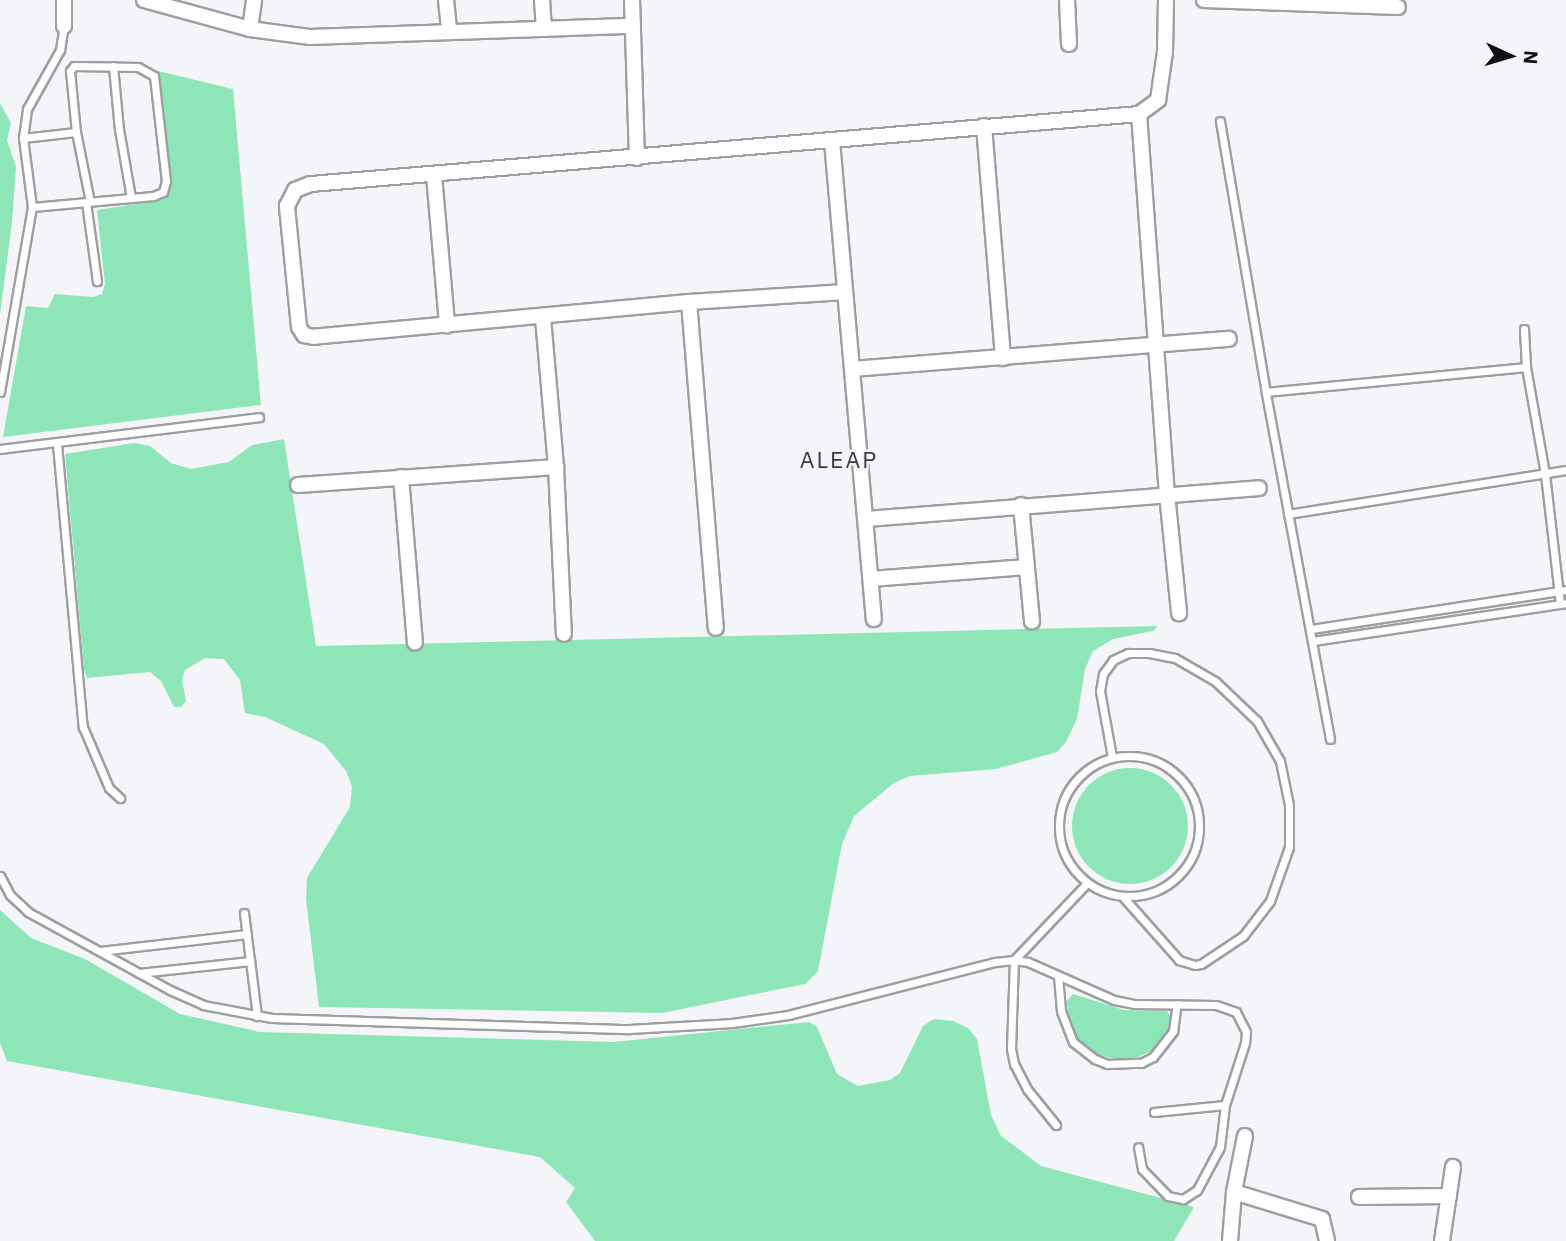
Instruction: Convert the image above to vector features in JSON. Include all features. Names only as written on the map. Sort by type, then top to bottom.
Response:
[{"type":"street","points":[[64,0],[64,26]]},
{"type":"street","points":[[144,0],[162,2],[250,29],[310,37],[633,26]]},
{"type":"street","points":[[250,29],[254,0]]},
{"type":"street","points":[[446,0],[449,31]]},
{"type":"street","points":[[542,0],[544,29]]},
{"type":"street","points":[[632,0],[637,158]]},
{"type":"street","points":[[1067,0],[1069,44]]},
{"type":"street","points":[[845,292],[689,302],[543,318],[318,337],[304,335],[299,327],[287,206],[295,190],[311,184],[1139,114],[1158,100],[1165,52],[1166,0]]},
{"type":"street","points":[[1204,0],[1398,6]]},
{"type":"street","points":[[1139,114],[1167,495],[1179,614]]},
{"type":"street","points":[[984,126],[1003,358]]},
{"type":"street","points":[[832,141],[874,619]]},
{"type":"street","points":[[434,175],[447,325]]},
{"type":"street","points":[[689,302],[716,628]]},
{"type":"street","points":[[543,318],[556,467],[564,634]]},
{"type":"street","points":[[853,369],[1229,340]]},
{"type":"street","points":[[299,485],[556,467]]},
{"type":"street","points":[[401,477],[415,642]]},
{"type":"street","points":[[867,519],[1259,488]]},
{"type":"street","points":[[1021,505],[1032,621]]},
{"type":"street","points":[[871,579],[1027,567]]},
{"type":"street","points":[[1230,1241],[1234,1192],[1245,1136]]},
{"type":"street","points":[[1442,1241],[1453,1167]]},
{"type":"street","points":[[1234,1192],[1322,1219],[1327,1241]]},
{"type":"street","points":[[1360,1197],[1449,1196]]},
{"type":"lane","points":[[0,392],[32,207],[23,138],[27,109],[60,50],[64,26]]},
{"type":"lane","points":[[32,207],[88,202],[131,198],[163,192],[166,181],[154,76],[138,67],[78,65],[71,69],[76,132],[88,202],[97,281]]},
{"type":"lane","points":[[113,66],[131,198]]},
{"type":"lane","points":[[1220,121],[1266,392],[1330,739]]},
{"type":"lane","points":[[23,138],[76,132]]},
{"type":"lane","points":[[1313,641],[1563,604],[1527,368],[1524,329]]},
{"type":"lane","points":[[1266,392],[1527,368]]},
{"type":"lane","points":[[0,449],[259,417]]},
{"type":"lane","points":[[57,444],[83,727],[109,788],[120,798]]},
{"type":"lane","points":[[1289,514],[1566,470]]},
{"type":"lane","points":[[1311,629],[1562,591]]},
{"type":"lane","points":[[1112,757],[1100,691],[1103,674],[1113,660],[1128,653],[1175,658],[1215,681],[1256,722],[1280,761],[1289,805],[1289,847],[1270,901],[1243,936],[1202,964],[1195,965],[1179,960],[1123,897]]},
{"type":"lane","points":[[1138,756],[1159,762],[1177,775],[1191,792],[1199,823],[1195,850],[1175,879],[1140,897],[1103,893],[1086,884],[1071,865],[1061,843],[1059,819],[1065,797],[1077,778],[1112,757],[1138,756]]},
{"type":"lane","points":[[0,876],[10,895],[28,912],[138,973],[203,1005],[257,1016],[617,1029],[732,1023],[788,1015],[995,962],[1014,960],[1028,962],[1114,1000],[1135,1004],[1227,1007],[1243,1022],[1245,1043],[1225,1105],[1215,1160],[1190,1196],[1177,1199],[1168,1196],[1142,1169],[1138,1147]]},
{"type":"lane","points":[[1056,1125],[1027,1088],[1014,1064],[1011,1049],[1014,960],[1086,884]]},
{"type":"lane","points":[[244,913],[257,1016]]},
{"type":"lane","points":[[99,951],[247,934]]},
{"type":"lane","points":[[138,973],[250,961]]},
{"type":"lane","points":[[1058,976],[1061,1011],[1073,1042],[1095,1059],[1107,1064],[1141,1063],[1153,1057],[1173,1031],[1177,1004]]},
{"type":"lane","points":[[1154,1112],[1225,1105]]},
{"type":"green space","points":[[154,70],[233,89],[261,405],[3,437],[26,306],[48,308],[55,294],[93,297],[102,294],[105,284],[97,210],[162,200],[169,194],[171,182]]},
{"type":"green space","points":[[0,103],[11,123],[7,140],[16,167],[0,314]]},
{"type":"green space","points":[[284,439],[316,646],[1158,626],[1153,631],[1113,639],[1093,651],[1085,669],[1077,719],[1066,742],[1057,752],[996,769],[910,776],[894,783],[854,816],[842,844],[818,971],[805,984],[662,1013],[319,1007],[306,899],[307,878],[350,807],[352,787],[346,771],[324,744],[265,717],[245,713],[240,680],[224,659],[205,658],[185,670],[182,680],[186,701],[181,707],[174,707],[161,681],[150,672],[87,678],[84,670],[65,454],[134,443],[150,446],[171,463],[191,469],[229,462],[252,445]]},
{"type":"green space","points":[[1130,768],[1152,773],[1171,785],[1183,804],[1188,826],[1183,848],[1171,867],[1152,879],[1130,884],[1108,879],[1089,867],[1077,848],[1072,826],[1077,804],[1089,785],[1108,773]]},
{"type":"green space","points":[[0,910],[31,938],[85,959],[180,1014],[260,1032],[613,1042],[809,1022],[817,1027],[837,1074],[858,1086],[890,1080],[900,1073],[923,1026],[934,1019],[953,1021],[968,1028],[977,1039],[991,1115],[1001,1136],[1041,1166],[1194,1207],[1174,1241],[595,1241],[566,1202],[575,1188],[540,1157],[7,1061],[0,1043]]},
{"type":"green space","points":[[1073,994],[1124,1010],[1167,1011],[1171,1018],[1167,1033],[1154,1050],[1126,1062],[1092,1053],[1079,1042],[1069,1025],[1067,1001]]},
{"type":"district","name":"ALEAP","points":[[839,459]]}]
